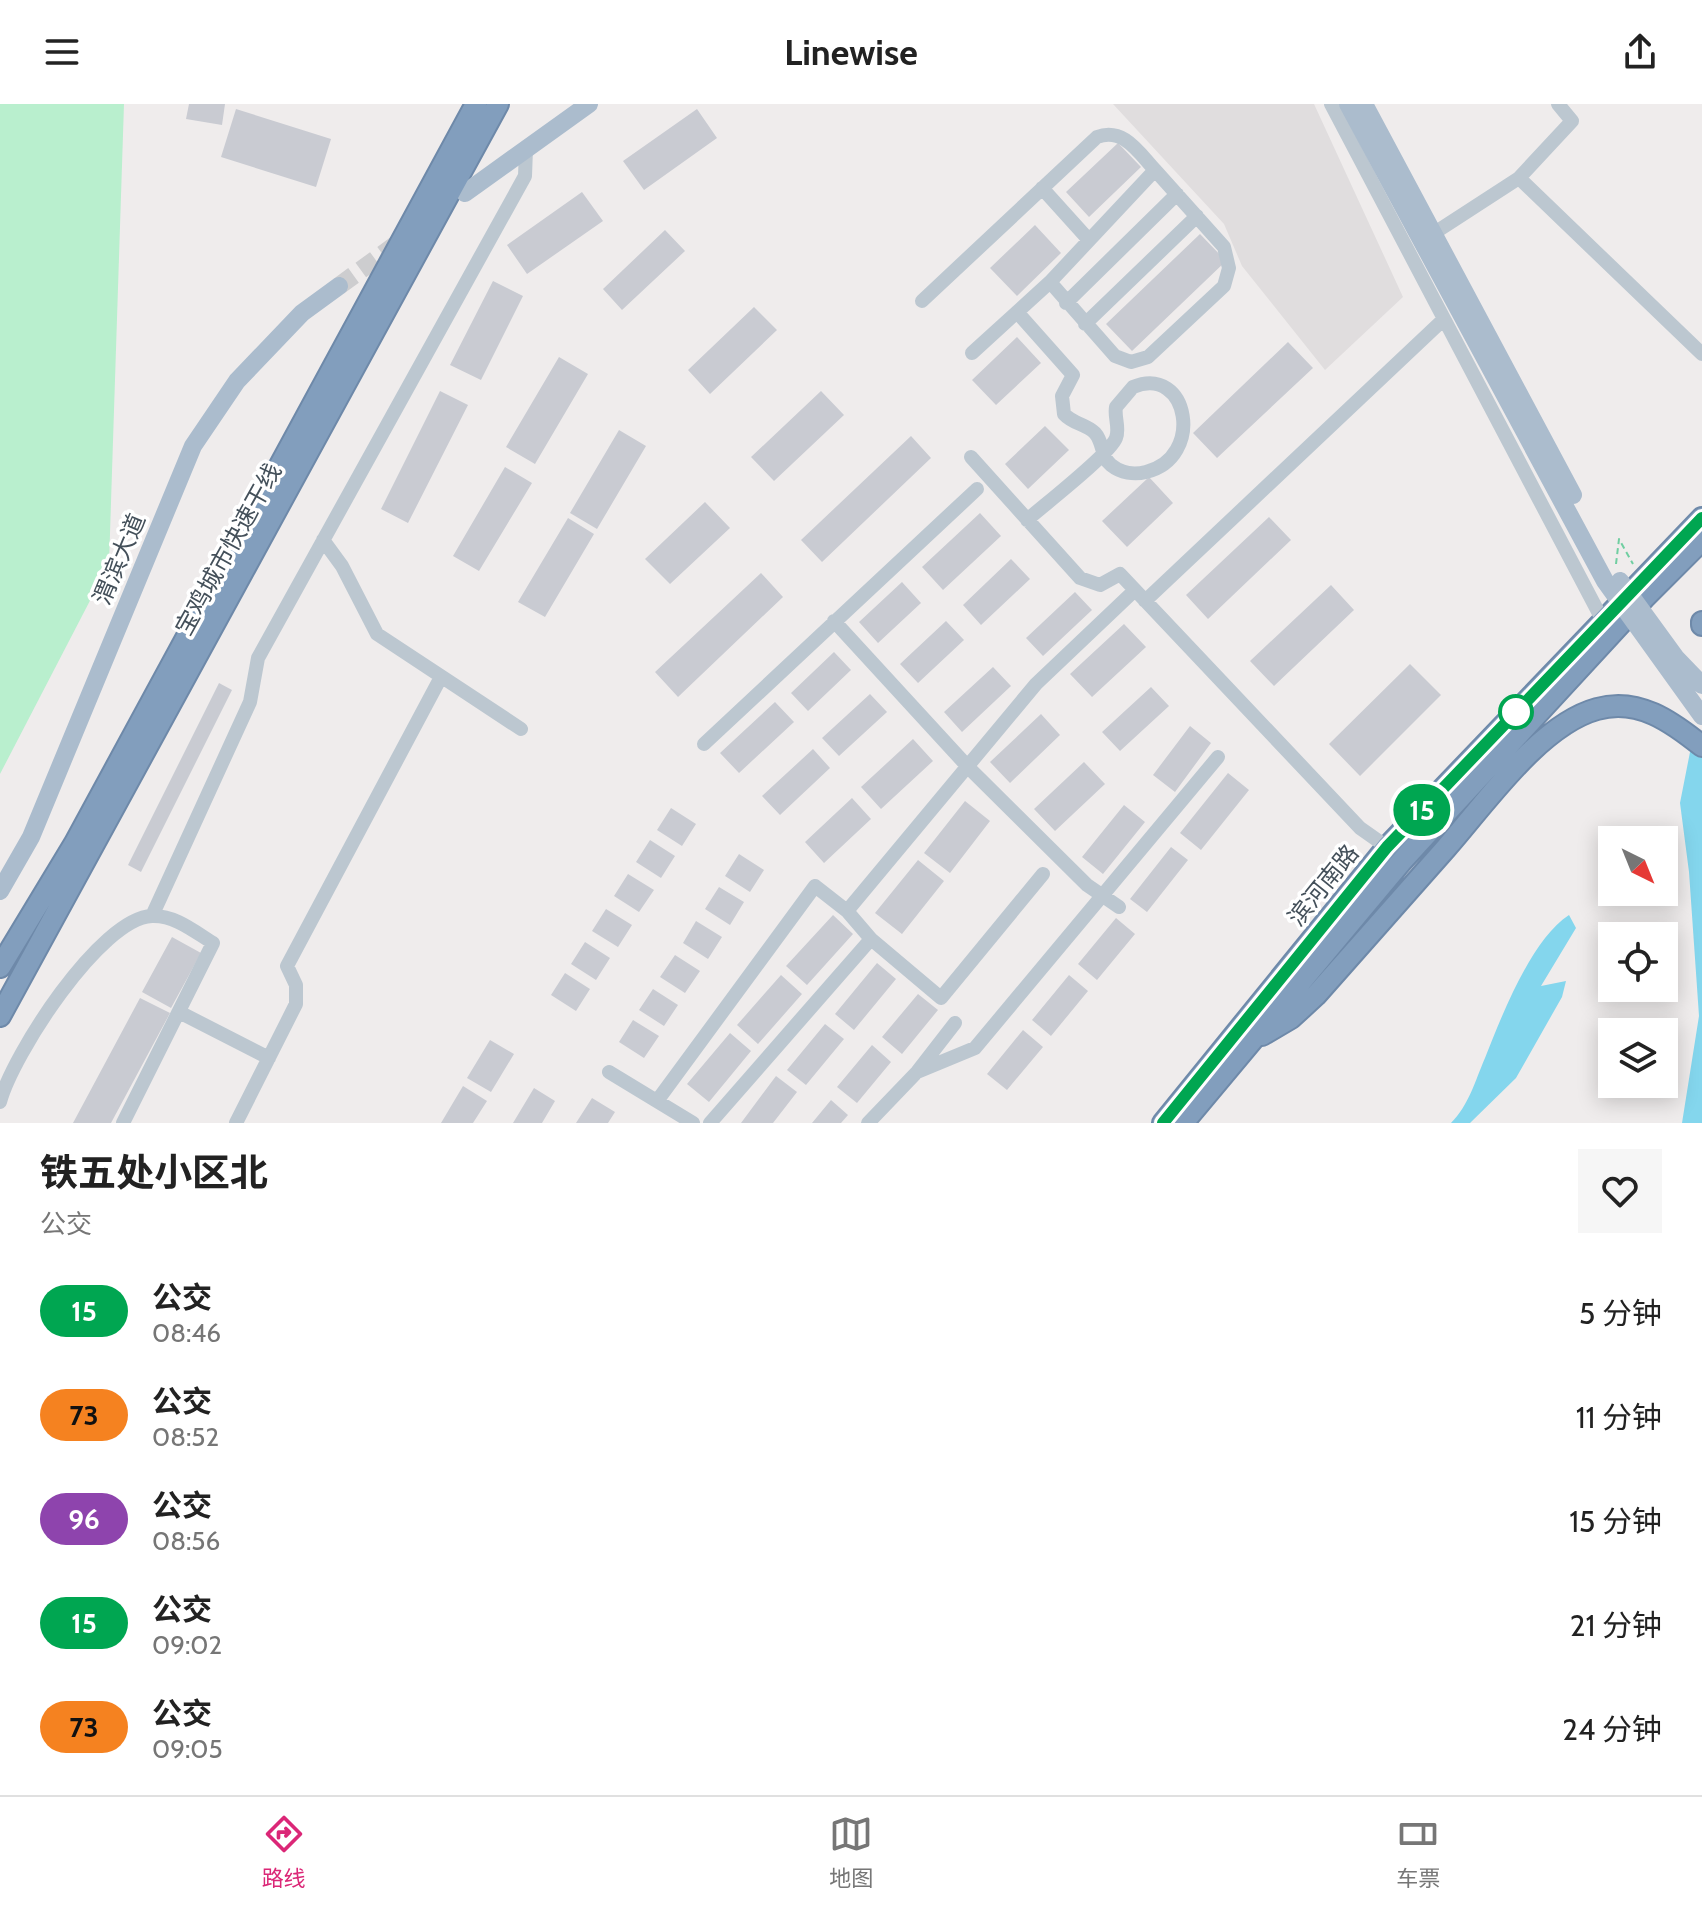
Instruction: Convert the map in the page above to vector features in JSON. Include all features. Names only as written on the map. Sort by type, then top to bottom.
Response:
[{"type":"highway","name":"宝鸡城市快速干线","points":[[0,967],[75,843],[476,104]]},
{"type":"highway","name":"宝鸡城市快速干线","points":[[0,1016],[498,104]]},
{"type":"highway","name":"滨河南路","points":[[1163,1123],[1387,847],[1603,621],[1674,556],[1702,518]]},
{"type":"highway","name":"滨河南路","points":[[1674,556],[1702,540]]},
{"type":"highway","name":"滨河南路","points":[[1183,1123],[1401,862],[1640,588]]},
{"type":"highway","points":[[1248,1042],[1291,1018],[1316,995],[1529,754],[1570,720],[1599,708],[1633,707],[1672,722],[1702,746]]},
{"type":"main road","points":[[1348,104],[1605,581],[1702,716]]},
{"type":"main road","points":[[1364,104],[1615,575],[1676,658],[1702,685]]},
{"type":"main road","points":[[465,193],[585,105]]},
{"type":"main road","name":"渭滨大道","points":[[0,891],[31,837],[193,446],[237,381],[302,313],[339,286]]},
{"type":"street","points":[[1331,104],[1603,621]]},
{"type":"street","points":[[1407,249],[1448,227],[1519,178],[1572,121],[1558,104]]},
{"type":"street","points":[[922,301],[1097,137],[1106,134],[1124,137],[1155,170],[1227,253],[1229,268],[1224,286],[1143,360],[1119,359],[1050,282]]},
{"type":"street","points":[[152,916],[250,702],[258,658],[525,176],[526,149]]},
{"type":"street","points":[[972,353],[1050,282],[1155,170]]},
{"type":"street","points":[[1519,178],[1702,354]]},
{"type":"street","points":[[1042,188],[1088,239]]},
{"type":"street","points":[[1066,303],[1177,194]]},
{"type":"street","points":[[1085,324],[1197,216]]},
{"type":"street","points":[[1017,312],[1073,375],[1062,396],[1064,414],[1096,435],[1102,453],[1113,466],[1131,473],[1148,472],[1164,464],[1176,451],[1183,434],[1183,415],[1176,398],[1166,388],[1152,384],[1127,390],[1116,407],[1118,433],[1115,442],[1102,453],[1027,520]]},
{"type":"street","points":[[847,911],[1036,684],[1140,596],[1444,319]]},
{"type":"street","points":[[971,457],[1080,578],[1100,585],[1120,574],[1360,828],[1387,847]]},
{"type":"street","points":[[704,744],[977,489]]},
{"type":"street","points":[[323,540],[342,566],[377,634],[521,729]]},
{"type":"street","points":[[834,621],[969,768],[1087,885],[1119,907]]},
{"type":"street","points":[[236,1123],[296,1004],[296,985],[287,966],[441,677]]},
{"type":"street","points":[[917,1072],[975,1048],[1218,757]]},
{"type":"street","points":[[657,1101],[815,886],[847,911],[871,939],[941,998],[1043,874]]},
{"type":"street","points":[[0,1102],[6,1079],[24,1048],[90,954],[117,930],[152,916],[179,921],[213,943],[123,1123]]},
{"type":"street","points":[[710,1123],[871,939]]},
{"type":"street","points":[[179,1012],[269,1058]]},
{"type":"street","points":[[868,1123],[917,1072],[955,1023]]},
{"type":"street","points":[[609,1072],[693,1123]]},
{"type":"path","points":[[1615,575],[1619,539],[1640,588]]},
{"type":"shaded area","points":[[1113,104],[1314,104],[1403,297],[1325,370],[1242,266],[1224,224]]},
{"type":"green space","points":[[0,104],[124,104],[109,564],[0,774]]},
{"type":"water","points":[[1702,732],[1702,1123],[1682,1123],[1699,1016],[1689,872],[1680,803],[1691,747]]},
{"type":"water","points":[[1569,915],[1576,928],[1541,986],[1566,981],[1562,997],[1516,1078],[1470,1123],[1451,1123],[1467,1101],[1509,1000],[1530,960],[1555,927]]},
{"type":"building","points":[[189,104],[225,104],[222,125],[186,119]]},
{"type":"building","points":[[236,109],[331,139],[316,187],[221,157]]},
{"type":"building","points":[[697,109],[717,138],[644,190],[623,161]]},
{"type":"building","points":[[1118,143],[1141,167],[1089,217],[1066,192]]},
{"type":"building","points":[[582,192],[603,221],[527,274],[507,245]]},
{"type":"building","points":[[1035,225],[1061,253],[1017,296],[990,268]]},
{"type":"building","points":[[665,230],[685,251],[622,310],[603,289]]},
{"type":"building","points":[[1200,234],[1226,261],[1132,351],[1106,324]]},
{"type":"building","points":[[493,281],[523,296],[481,380],[450,365]]},
{"type":"building","points":[[754,307],[777,330],[710,394],[688,370]]},
{"type":"building","points":[[1017,337],[1041,363],[996,405],[972,380]]},
{"type":"building","points":[[1288,342],[1313,368],[1217,458],[1193,433]]},
{"type":"building","points":[[559,357],[588,374],[535,464],[506,447]]},
{"type":"building","points":[[440,391],[468,405],[408,523],[381,509]]},
{"type":"building","points":[[821,391],[844,415],[774,481],[751,457]]},
{"type":"building","points":[[1045,426],[1069,450],[1028,489],[1005,464]]},
{"type":"building","points":[[619,430],[646,446],[597,529],[570,513]]},
{"type":"building","points":[[911,436],[931,458],[822,562],[801,540]]},
{"type":"building","points":[[505,467],[532,483],[479,571],[453,556]]},
{"type":"building","points":[[1149,477],[1173,503],[1127,547],[1102,521]]},
{"type":"building","points":[[705,502],[730,528],[670,584],[645,559]]},
{"type":"building","points":[[980,513],[1001,536],[943,590],[922,567]]},
{"type":"building","points":[[1269,517],[1291,540],[1208,619],[1186,595]]},
{"type":"building","points":[[568,518],[594,534],[545,617],[518,602]]},
{"type":"building","points":[[1011,559],[1030,579],[981,625],[963,605]]},
{"type":"building","points":[[761,573],[783,597],[678,697],[655,672]]},
{"type":"building","points":[[902,582],[921,603],[878,643],[859,622]]},
{"type":"building","points":[[1331,585],[1354,610],[1274,686],[1250,661]]},
{"type":"building","points":[[1075,592],[1092,610],[1043,656],[1026,638]]},
{"type":"building","points":[[946,621],[964,640],[918,683],[900,664]]},
{"type":"building","points":[[1124,624],[1146,647],[1092,697],[1070,674]]},
{"type":"building","points":[[834,652],[851,670],[808,711],[791,693]]},
{"type":"building","points":[[1410,664],[1441,695],[1360,776],[1329,744]]},
{"type":"building","points":[[993,667],[1011,686],[962,732],[944,712]]},
{"type":"building","points":[[219,683],[232,690],[141,872],[128,865]]},
{"type":"building","points":[[1151,687],[1169,706],[1120,751],[1102,732]]},
{"type":"building","points":[[870,694],[887,712],[839,756],[822,738]]},
{"type":"building","points":[[775,702],[794,722],[739,773],[720,753]]},
{"type":"building","points":[[1041,714],[1060,735],[1010,783],[990,762]]},
{"type":"building","points":[[1190,726],[1211,743],[1175,792],[1153,775]]},
{"type":"building","points":[[913,739],[933,761],[881,809],[861,787]]},
{"type":"building","points":[[813,749],[830,768],[780,815],[762,796]]},
{"type":"building","points":[[1084,762],[1105,784],[1055,831],[1034,809]]},
{"type":"building","points":[[1228,773],[1249,790],[1201,850],[1180,833]]},
{"type":"building","points":[[852,798],[871,819],[824,863],[805,842]]},
{"type":"building","points":[[965,801],[990,821],[950,873],[924,853]]},
{"type":"building","points":[[1124,805],[1145,822],[1103,874],[1082,857]]},
{"type":"building","points":[[671,808],[696,824],[682,846],[657,830]]},
{"type":"building","points":[[650,840],[675,856],[661,878],[636,862]]},
{"type":"building","points":[[1171,847],[1188,860],[1147,912],[1130,899]]},
{"type":"building","points":[[739,854],[764,870],[750,892],[725,876]]},
{"type":"building","points":[[918,860],[944,881],[902,934],[875,913]]},
{"type":"building","points":[[628,874],[654,890],[639,912],[614,896]]},
{"type":"building","points":[[719,887],[744,902],[730,925],[705,909]]},
{"type":"building","points":[[606,909],[632,925],[618,947],[592,931]]},
{"type":"building","points":[[833,915],[853,934],[807,985],[786,966]]},
{"type":"building","points":[[1116,918],[1135,934],[1097,980],[1078,964]]},
{"type":"building","points":[[696,921],[722,937],[708,959],[683,943]]},
{"type":"building","points":[[172,937],[201,953],[171,1008],[142,992]]},
{"type":"building","points":[[585,942],[610,958],[596,980],[571,964]]},
{"type":"building","points":[[675,955],[700,971],[685,993],[660,977]]},
{"type":"building","points":[[877,963],[896,979],[854,1030],[835,1014]]},
{"type":"building","points":[[565,973],[590,989],[576,1011],[551,995]]},
{"type":"building","points":[[781,975],[802,994],[758,1044],[737,1025]]},
{"type":"building","points":[[1069,975],[1088,991],[1051,1036],[1032,1020]]},
{"type":"building","points":[[653,989],[678,1005],[664,1026],[639,1010]]},
{"type":"building","points":[[918,994],[938,1010],[902,1054],[882,1037]]},
{"type":"building","points":[[140,998],[170,1013],[111,1123],[73,1123]]},
{"type":"building","points":[[633,1020],[659,1036],[644,1058],[619,1042]]},
{"type":"building","points":[[825,1024],[844,1039],[806,1085],[787,1070]]},
{"type":"building","points":[[1023,1030],[1043,1047],[1007,1090],[987,1074]]},
{"type":"building","points":[[730,1033],[751,1051],[709,1102],[687,1084]]},
{"type":"building","points":[[490,1040],[514,1054],[491,1092],[467,1078]]},
{"type":"building","points":[[872,1045],[891,1062],[857,1103],[837,1087]]},
{"type":"building","points":[[776,1076],[797,1092],[773,1123],[741,1123]]},
{"type":"building","points":[[463,1086],[487,1101],[473,1123],[441,1123]]},
{"type":"building","points":[[534,1088],[555,1101],[542,1123],[513,1123]]},
{"type":"building","points":[[592,1098],[615,1112],[608,1123],[576,1123]]},
{"type":"building","points":[[831,1100],[848,1115],[841,1123],[812,1123]]},
{"type":"tunnel","points":[[339,286],[402,240]]},
{"type":"bus line","name":"15","points":[[1163,1123],[1387,847],[1668,550],[1702,518]]}]
